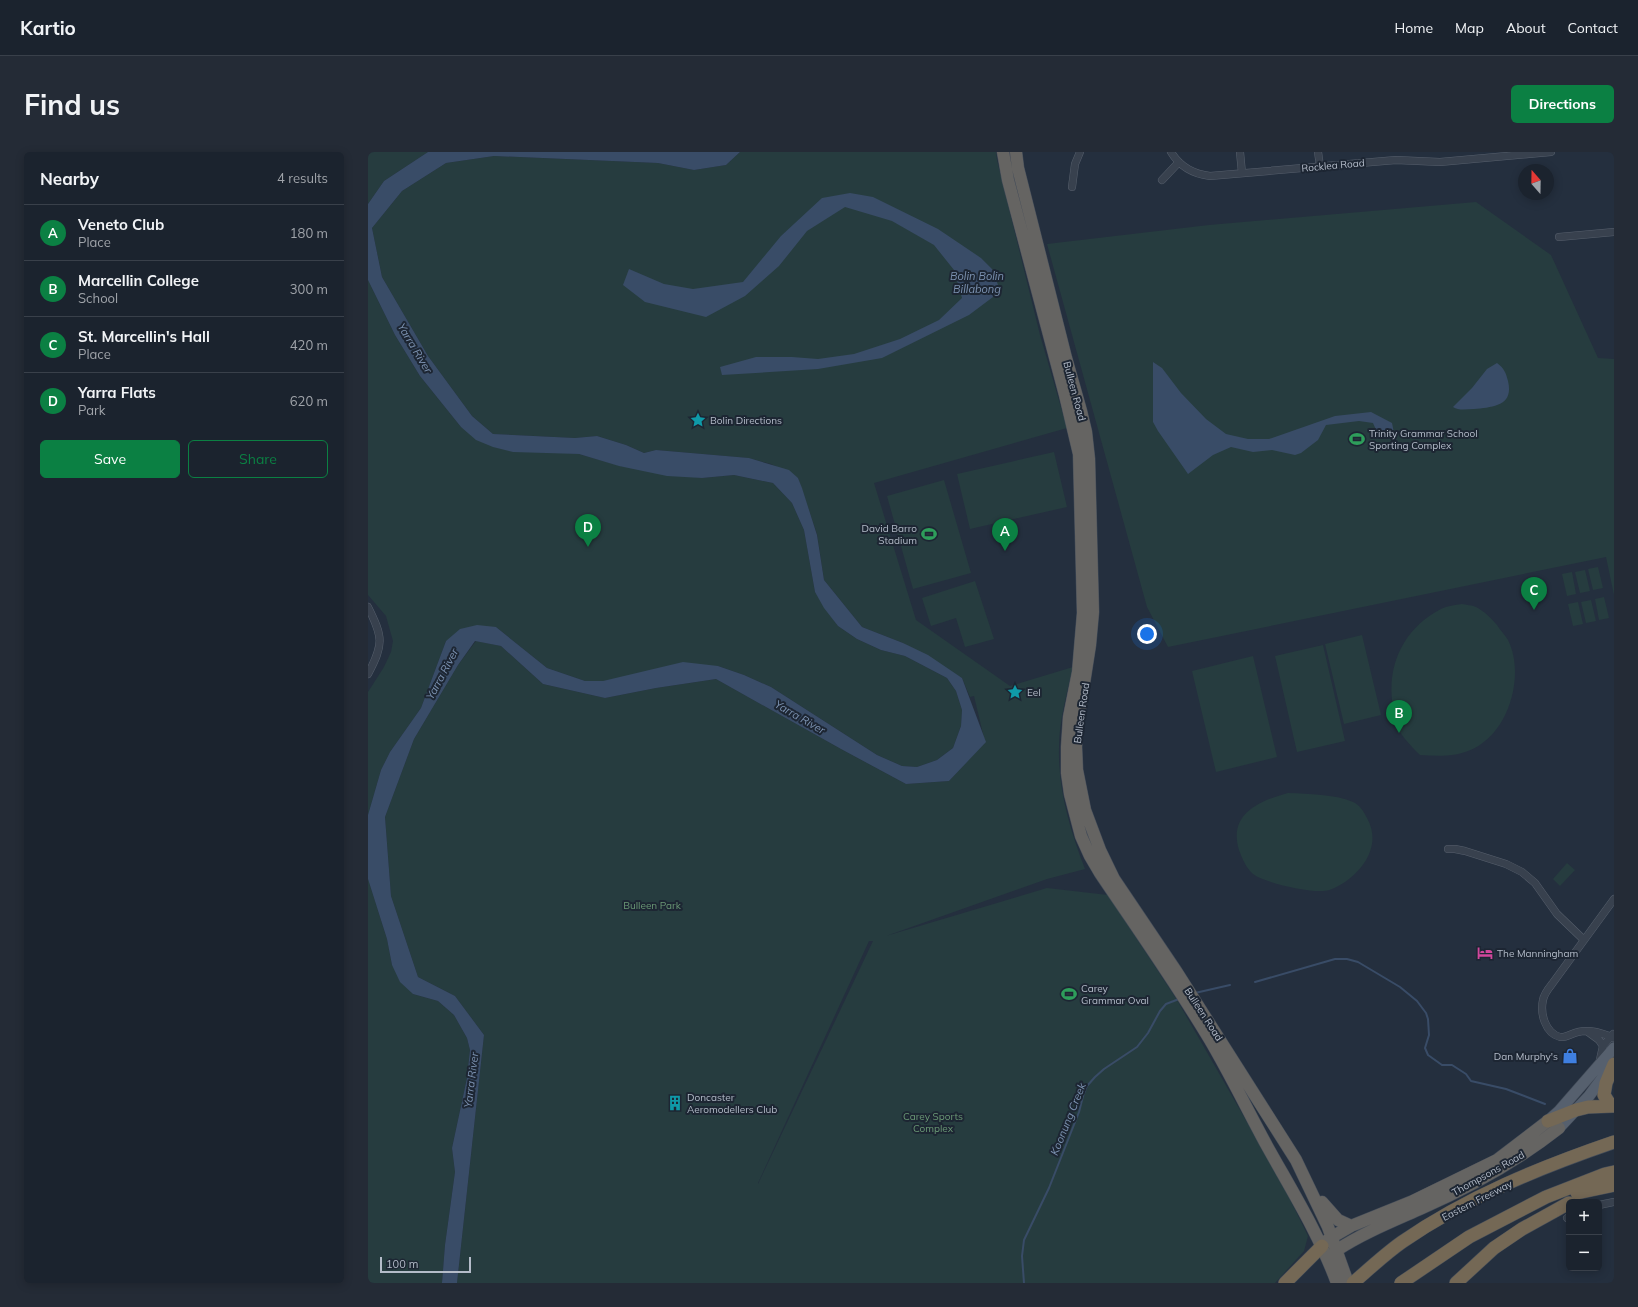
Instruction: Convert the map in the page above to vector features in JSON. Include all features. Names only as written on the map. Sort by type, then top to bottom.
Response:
[{"type":"highway","name":"Bulleen Road","points":[[1003,152],[1008,180],[1065,395],[1079,454],[1084,613],[1078,672],[1069,717],[1067,772],[1070,794],[1081,836],[1090,856],[1286,1143],[1311,1189],[1332,1236],[1337,1250],[1338,1276]]},
{"type":"highway","name":"Bulleen Road","points":[[1016,152],[1018,168],[1086,432],[1089,459],[1093,612],[1090,645],[1077,728],[1077,770],[1080,789],[1092,831],[1108,868],[1222,1060],[1247,1110],[1294,1192],[1338,1276],[1348,1283]]},
{"type":"highway","points":[[1614,1063],[1606,1083],[1604,1095],[1609,1103],[1614,1105]]},
{"type":"highway","points":[[1554,1124],[1576,1110],[1588,1107],[1614,1105]]},
{"type":"highway","name":"Thompsons Road","points":[[1322,1246],[1332,1236],[1351,1226],[1413,1201],[1497,1160],[1554,1124]]},
{"type":"highway","name":"Thompsons Road","points":[[1337,1250],[1375,1229],[1442,1199],[1496,1171],[1539,1144],[1554,1124]]},
{"type":"highway","name":"Eastern Freeway","points":[[1353,1283],[1401,1242],[1471,1202],[1557,1162],[1614,1142]]},
{"type":"highway","points":[[1401,1283],[1469,1237],[1546,1197],[1605,1174],[1614,1172]]},
{"type":"highway","points":[[1469,1237],[1547,1201],[1585,1190],[1614,1185]]},
{"type":"highway","points":[[1577,1199],[1614,1185]]},
{"type":"highway","points":[[1311,1189],[1338,1220],[1351,1226]]},
{"type":"highway","points":[[1456,1283],[1500,1244],[1522,1229],[1566,1204]]},
{"type":"highway","points":[[1285,1283],[1322,1246]]},
{"type":"main road","name":"Thompsons Road","points":[[1554,1124],[1559,1111],[1598,1066],[1609,1047]]},
{"type":"main road","points":[[1578,1088],[1586,1088],[1614,1063]]},
{"type":"main road","points":[[1576,1110],[1589,1096],[1614,1063]]},
{"type":"street","points":[[1072,187],[1075,164],[1080,152]]},
{"type":"street","name":"Rocklea Road","points":[[1170,152],[1178,162],[1189,170],[1203,175],[1402,159],[1440,162],[1494,155],[1551,152]]},
{"type":"street","points":[[1240,152],[1242,173]]},
{"type":"street","points":[[1318,152],[1320,166]]},
{"type":"street","points":[[1162,180],[1178,162]]},
{"type":"street","points":[[1559,237],[1614,232]]},
{"type":"street","points":[[368,607],[376,624],[380,642],[378,654],[370,663],[368,674]]},
{"type":"street","points":[[1448,849],[1465,851],[1506,864],[1522,872],[1535,882],[1557,914],[1584,940]]},
{"type":"street","points":[[1613,1036],[1600,1032],[1586,1031],[1576,1032],[1563,1037],[1557,1036],[1548,1027],[1542,1010],[1543,999],[1547,991],[1614,899]]},
{"type":"street","points":[[1586,1031],[1609,1047]]},
{"type":"street","name":"Thompsons Road","points":[[1609,1047],[1613,1036]]},
{"type":"street","points":[[1602,1204],[1614,1202]]},
{"type":"green space","points":[[368,152],[428,152],[384,181],[368,204]]},
{"type":"green space","points":[[740,152],[996,152],[1040,335],[1067,428],[874,483],[916,620],[1010,686],[1073,667],[1060,728],[1059,764],[1066,810],[1074,840],[1085,869],[1047,879],[886,936],[1047,888],[1108,895],[1177,1000],[1283,1185],[1308,1236],[1304,1251],[1275,1283],[457,1283],[484,1035],[455,996],[418,977],[391,896],[385,817],[414,739],[458,665],[476,641],[501,646],[543,684],[605,698],[656,688],[716,679],[906,784],[949,781],[985,742],[974,696],[970,697],[962,678],[903,643],[862,627],[824,580],[817,534],[798,478],[771,464],[748,458],[656,450],[644,453],[626,445],[597,436],[575,438],[493,434],[472,416],[428,356],[382,277],[372,228],[402,191],[446,163],[494,156],[658,163],[694,170],[726,165]],"holes":[[[869,941],[873,941],[758,1184]]]},
{"type":"green space","name":"Trinity Grammar School Sporting Complex","points":[[1476,202],[1551,255],[1598,358],[1614,359],[1614,595],[1606,557],[1168,647],[1147,607],[1047,244],[1209,225]]},
{"type":"green space","points":[[368,280],[395,335],[420,376],[461,427],[554,452],[579,454],[621,466],[702,478],[734,475],[773,483],[792,503],[804,530],[815,592],[838,626],[857,639],[881,650],[905,656],[947,678],[956,691],[962,710],[961,726],[953,748],[937,760],[917,767],[902,766],[877,755],[771,687],[744,675],[718,666],[603,681],[585,681],[547,668],[496,627],[446,641],[421,708],[390,752],[381,770],[368,815],[368,692],[384,667],[391,652],[393,641],[386,616],[368,595]]},
{"type":"green space","points":[[1054,452],[1067,507],[970,529],[957,474]]},
{"type":"green space","name":"David Barro Stadium","points":[[944,480],[971,573],[913,589],[887,496]]},
{"type":"green space","points":[[1598,567],[1603,588],[1593,590],[1588,569]]},
{"type":"green space","points":[[1585,570],[1590,591],[1580,593],[1575,572]]},
{"type":"green space","points":[[1572,572],[1576,594],[1567,596],[1562,574]]},
{"type":"green space","points":[[975,581],[994,639],[965,647],[956,618],[931,626],[922,598]]},
{"type":"green space","points":[[1604,597],[1609,618],[1599,620],[1595,599]]},
{"type":"green space","points":[[1591,600],[1596,621],[1586,623],[1581,602]]},
{"type":"green space","points":[[1578,602],[1583,624],[1573,626],[1568,604]]},
{"type":"green space","points":[[1462,604],[1474,606],[1485,613],[1497,625],[1508,640],[1513,655],[1515,671],[1514,687],[1510,704],[1494,733],[1482,744],[1468,751],[1456,754],[1438,756],[1420,755],[1401,733],[1393,718],[1393,672],[1402,647],[1409,635],[1418,625],[1441,609],[1448,606]]},
{"type":"green space","points":[[1362,635],[1381,715],[1344,724],[1325,644]]},
{"type":"green space","points":[[1323,645],[1345,741],[1297,752],[1275,656]]},
{"type":"green space","points":[[1253,656],[1277,757],[1216,772],[1192,671]]},
{"type":"green space","points":[[1288,793],[1321,795],[1346,799],[1358,805],[1366,816],[1371,827],[1372,836],[1372,845],[1369,854],[1365,862],[1353,876],[1337,887],[1329,890],[1316,891],[1286,886],[1267,881],[1253,874],[1244,863],[1239,850],[1237,838],[1238,827],[1242,818],[1248,811],[1257,805]]},
{"type":"green space","points":[[1567,863],[1575,870],[1560,886],[1553,879]]},
{"type":"green space","points":[[368,879],[387,939],[392,965],[413,994],[438,1001],[454,1015],[467,1038],[470,1050],[467,1078],[452,1148],[455,1172],[445,1245],[442,1283],[368,1283]]},
{"type":"water","name":"Yarra River","points":[[428,152],[740,152],[726,165],[694,170],[658,163],[494,156],[446,163],[402,191],[372,228],[382,277],[428,356],[472,416],[493,434],[575,438],[597,436],[626,445],[644,453],[656,450],[749,458],[789,470],[798,478],[817,535],[824,580],[862,627],[903,643],[928,655],[962,678],[986,742],[949,781],[906,784],[716,679],[656,688],[605,698],[543,684],[501,646],[475,641],[458,665],[414,739],[385,817],[391,896],[418,977],[455,996],[484,1035],[457,1283],[442,1283],[445,1245],[455,1172],[452,1148],[467,1078],[470,1050],[467,1038],[454,1015],[438,1001],[413,994],[400,982],[392,965],[387,939],[368,879],[368,815],[381,770],[390,752],[421,708],[446,641],[460,629],[477,625],[496,627],[547,668],[585,681],[603,681],[683,662],[718,666],[744,675],[771,687],[877,755],[902,766],[917,767],[937,760],[953,748],[961,726],[962,710],[956,691],[947,678],[905,656],[881,650],[857,639],[838,626],[824,608],[815,592],[804,530],[792,503],[773,483],[734,475],[702,478],[667,476],[619,466],[579,454],[513,452],[493,447],[476,440],[461,427],[420,376],[395,335],[368,280],[368,204],[384,181]]},
{"type":"water","name":"Bolin Bolin Billabong","points":[[850,193],[873,197],[938,229],[981,258],[993,270],[998,285],[993,297],[969,315],[882,358],[818,369],[722,375],[720,367],[756,357],[818,359],[854,354],[900,339],[939,320],[962,298],[954,270],[934,245],[892,221],[845,207],[807,231],[779,266],[745,296],[706,317],[645,302],[623,285],[629,269],[664,284],[693,289],[743,282],[781,236],[822,198]]},
{"type":"water","points":[[1153,362],[1162,368],[1181,393],[1206,419],[1226,434],[1248,439],[1269,439],[1335,416],[1371,412],[1392,423],[1394,433],[1391,437],[1384,439],[1377,432],[1373,423],[1359,421],[1326,425],[1318,440],[1301,453],[1295,455],[1272,450],[1253,452],[1231,447],[1213,455],[1188,474],[1153,422]]},
{"type":"water","points":[[1497,363],[1504,371],[1508,381],[1508,396],[1505,400],[1495,406],[1474,409],[1460,409],[1453,407],[1472,388],[1487,369]]},
{"type":"waterway","name":"Koonung Creek","points":[[1255,982],[1335,959],[1347,959],[1358,962],[1400,987],[1417,1001],[1426,1013],[1428,1019],[1429,1035],[1425,1048],[1428,1055],[1442,1065],[1452,1065],[1466,1074],[1471,1081],[1506,1089],[1545,1104]]},
{"type":"waterway","name":"Koonung Creek","points":[[1195,993],[1230,985]]},
{"type":"waterway","name":"Koonung Creek","points":[[1024,1283],[1022,1256],[1024,1240],[1049,1188],[1079,1112],[1087,1086],[1104,1069],[1137,1047],[1148,1033],[1160,1011],[1166,1004],[1179,999]]},
{"type":"place","name":"Bolin Directions","points":[[698,420]]},
{"type":"place","name":"Trinity Grammar School Sporting Complex","points":[[1357,439]]},
{"type":"place","name":"David Barro Stadium","points":[[929,534]]},
{"type":"place","name":"Yarra Flats","points":[[588,547]]},
{"type":"place","name":"Veneto Club","points":[[1005,551]]},
{"type":"place","name":"St. Marcellin's Hall","points":[[1534,610]]},
{"type":"place","name":"Eel","points":[[1015,692]]},
{"type":"place","name":"Marcellin College","points":[[1399,733]]},
{"type":"place","name":"The Manningham","points":[[1485,953]]},
{"type":"place","name":"Carey Grammar Oval","points":[[1069,994]]},
{"type":"place","name":"Dan Murphy's","points":[[1570,1056]]},
{"type":"place","name":"Doncaster Aeromodellers Club","points":[[675,1103]]},
{"type":"park label","name":"Bulleen Park","points":[[652,905]]},
{"type":"park label","name":"Carey Sports Complex","points":[[933,1122]]}]
